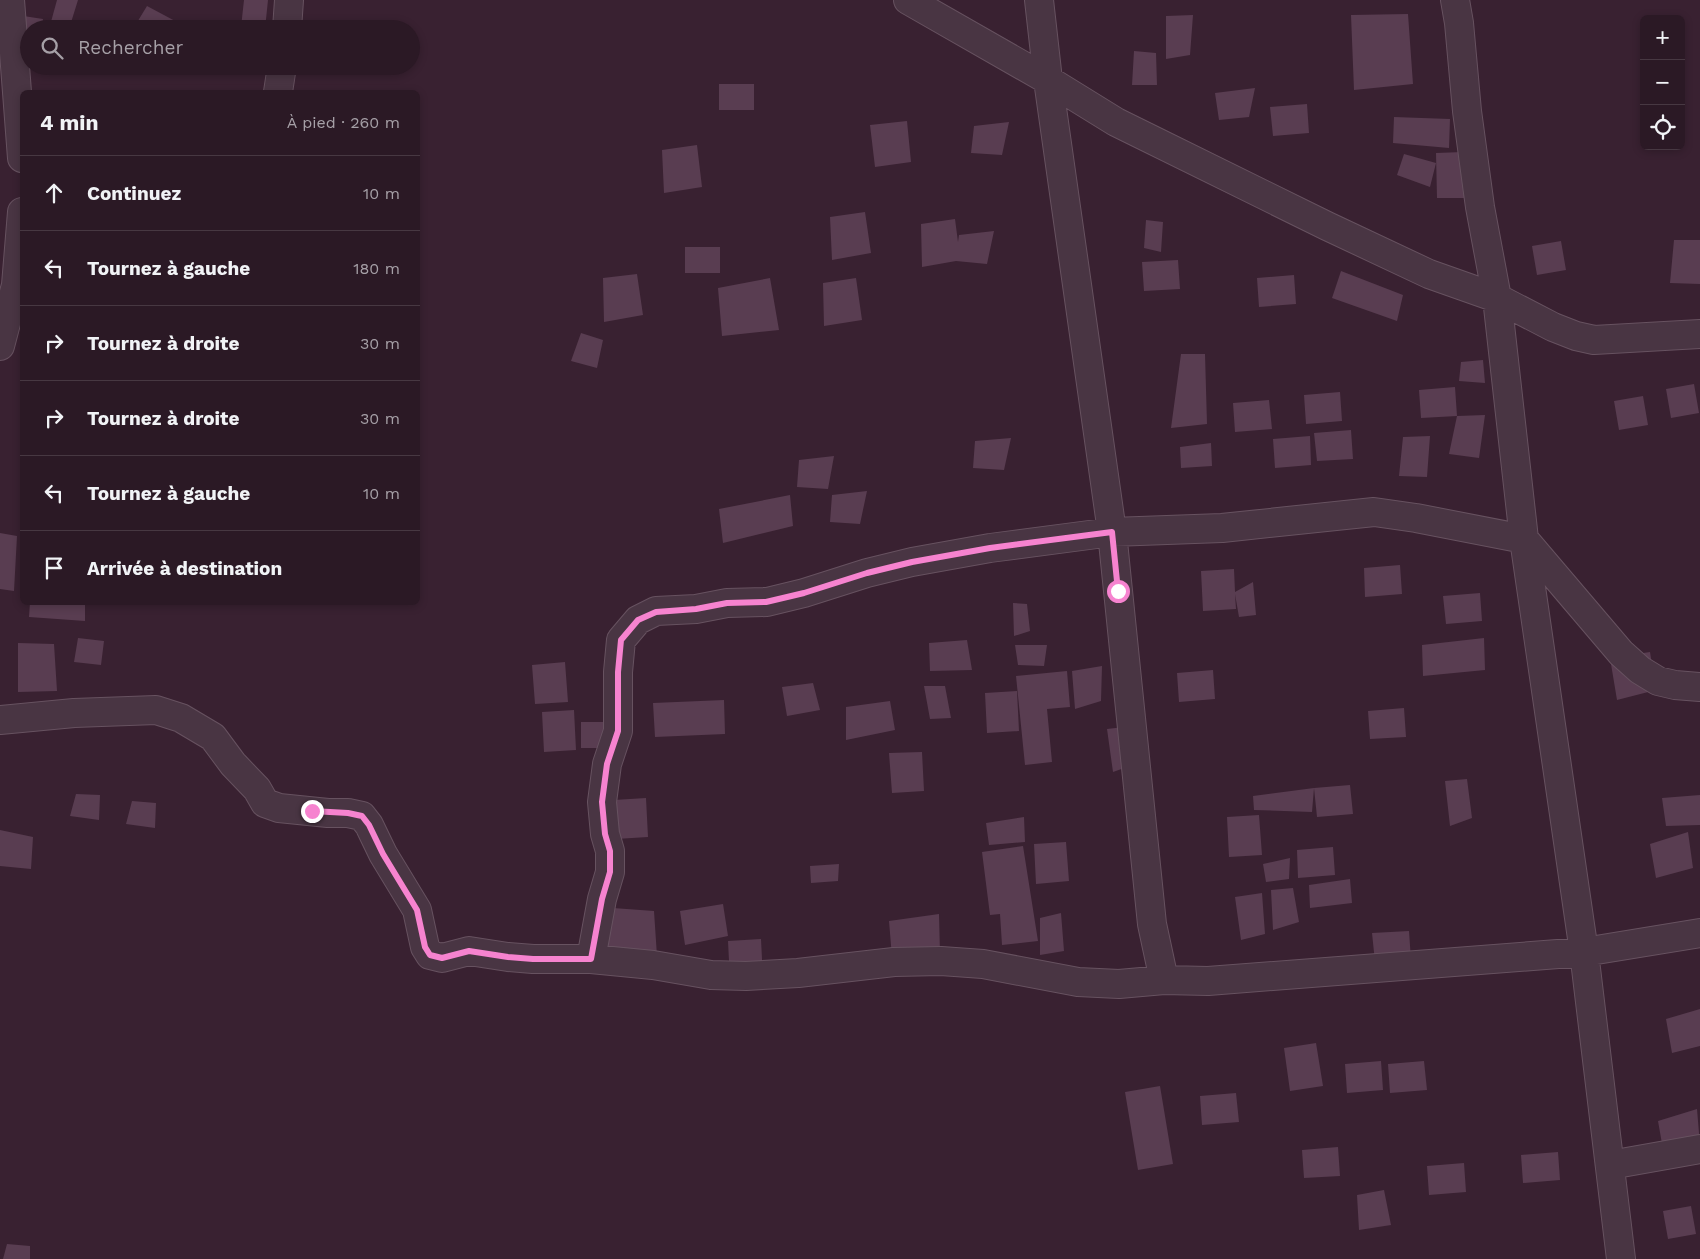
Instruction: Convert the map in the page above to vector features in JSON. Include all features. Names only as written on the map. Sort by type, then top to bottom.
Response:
[{"type":"street","points":[[10,0],[20,132]]},
{"type":"street","points":[[288,20],[289,0]]},
{"type":"street","points":[[908,0],[1048,80],[1116,122],[1429,274],[1497,298],[1553,327],[1576,336],[1594,340],[1700,334]]},
{"type":"street","points":[[1039,0],[1048,80],[1112,532],[1152,924],[1164,980]]},
{"type":"street","points":[[1454,0],[1459,22],[1467,111],[1480,207],[1497,298],[1524,539],[1584,952],[1621,1259]]},
{"type":"street","points":[[278,90],[281,75]]},
{"type":"street","points":[[0,346],[13,285],[20,228]]},
{"type":"street","points":[[591,959],[602,899],[610,872],[610,851],[605,834],[602,802],[607,764],[618,731],[618,672],[621,640],[638,620],[656,612],[696,609],[727,603],[766,602],[912,562],[990,548],[1112,532],[1222,528],[1374,512],[1416,518],[1524,539],[1621,653],[1640,670],[1658,681],[1675,685],[1700,687]]},
{"type":"street","points":[[0,720],[74,713],[156,710],[181,718],[213,737],[233,764],[257,789],[266,803],[279,808],[348,813],[362,816],[417,910],[425,947],[430,955],[442,958],[469,951],[533,959],[591,959],[653,965],[711,976],[755,976],[894,962],[940,961],[983,964],[1078,982],[1119,984],[1164,980],[1208,981],[1584,952],[1700,933]]},
{"type":"street","points":[[1610,1165],[1700,1149]]},
{"type":"building","points":[[57,0],[78,0],[72,20],[51,20]]},
{"type":"building","points":[[244,0],[268,0],[266,20],[242,20]]},
{"type":"building","points":[[147,6],[173,20],[138,20]]},
{"type":"building","points":[[1408,14],[1413,84],[1354,90],[1351,15]]},
{"type":"building","points":[[17,15],[43,19],[20,20],[20,40],[14,40]]},
{"type":"building","points":[[1193,15],[1190,55],[1166,59],[1166,16]]},
{"type":"building","points":[[1134,51],[1156,53],[1157,85],[1132,85]]},
{"type":"building","points":[[719,84],[754,84],[754,110],[719,110]]},
{"type":"building","points":[[1255,88],[1249,117],[1219,120],[1215,93]]},
{"type":"building","points":[[1307,104],[1309,133],[1273,136],[1270,107]]},
{"type":"building","points":[[1394,117],[1450,119],[1449,148],[1393,143]]},
{"type":"building","points":[[907,121],[911,162],[875,167],[870,125]]},
{"type":"building","points":[[1009,122],[1002,155],[971,153],[974,126]]},
{"type":"building","points":[[697,145],[702,187],[664,193],[662,150]]},
{"type":"building","points":[[1463,152],[1473,198],[1437,198],[1436,153]]},
{"type":"building","points":[[1404,154],[1436,163],[1430,187],[1397,175]]},
{"type":"building","points":[[865,212],[871,253],[832,260],[830,217]]},
{"type":"building","points":[[955,219],[958,242],[959,235],[994,231],[987,264],[956,261],[922,267],[921,224]]},
{"type":"building","points":[[1146,220],[1163,222],[1161,252],[1144,248]]},
{"type":"building","points":[[1674,240],[1700,240],[1700,284],[1670,283]]},
{"type":"building","points":[[1561,241],[1566,270],[1537,275],[1532,246]]},
{"type":"building","points":[[685,247],[720,247],[720,273],[685,273]]},
{"type":"building","points":[[1178,260],[1180,289],[1144,291],[1142,262]]},
{"type":"building","points":[[1341,271],[1403,295],[1397,321],[1332,298]]},
{"type":"building","points":[[637,274],[643,315],[604,322],[603,278]]},
{"type":"building","points":[[1294,275],[1296,304],[1259,307],[1257,278]]},
{"type":"building","points":[[770,278],[779,330],[722,336],[718,288]]},
{"type":"building","points":[[856,278],[862,320],[824,326],[823,283]]},
{"type":"building","points":[[581,333],[603,340],[597,368],[571,361]]},
{"type":"building","points":[[1181,354],[1205,354],[1207,424],[1171,428]]},
{"type":"building","points":[[1483,360],[1485,383],[1459,381],[1461,362]]},
{"type":"building","points":[[1694,384],[1699,413],[1671,418],[1666,389]]},
{"type":"building","points":[[1455,387],[1457,416],[1421,418],[1419,390]]},
{"type":"building","points":[[1340,392],[1342,421],[1306,424],[1304,395]]},
{"type":"building","points":[[1643,396],[1648,425],[1619,430],[1614,401]]},
{"type":"building","points":[[1269,400],[1272,429],[1235,432],[1233,403]]},
{"type":"building","points":[[1485,415],[1479,458],[1449,454],[1457,416]]},
{"type":"building","points":[[1351,430],[1353,459],[1317,461],[1314,433]]},
{"type":"building","points":[[1310,436],[1311,465],[1275,468],[1273,439]]},
{"type":"building","points":[[1430,436],[1427,477],[1399,476],[1403,437]]},
{"type":"building","points":[[1011,438],[1004,470],[973,468],[975,441]]},
{"type":"building","points":[[1211,443],[1212,466],[1181,468],[1180,447]]},
{"type":"building","points":[[834,456],[828,489],[797,487],[799,460]]},
{"type":"building","points":[[867,491],[860,524],[830,522],[832,495]]},
{"type":"building","points":[[790,495],[793,526],[723,543],[719,509]]},
{"type":"building","points":[[0,533],[17,536],[14,591],[0,589]]},
{"type":"building","points":[[1400,565],[1402,594],[1365,597],[1364,568]]},
{"type":"building","points":[[1234,569],[1235,592],[1253,582],[1256,615],[1239,617],[1235,594],[1236,609],[1203,611],[1201,571]]},
{"type":"building","points":[[1480,593],[1482,621],[1446,624],[1443,596]]},
{"type":"building","points":[[1013,603],[1027,604],[1030,631],[1014,636]]},
{"type":"building","points":[[30,605],[85,605],[85,621],[29,617]]},
{"type":"building","points":[[78,638],[104,641],[101,665],[74,662]]},
{"type":"building","points":[[1484,638],[1485,670],[1423,676],[1422,645]]},
{"type":"building","points":[[967,640],[972,670],[930,671],[929,643]]},
{"type":"building","points":[[18,643],[54,644],[57,691],[18,692]]},
{"type":"building","points":[[1015,645],[1047,645],[1044,666],[1018,665]]},
{"type":"building","points":[[1650,652],[1656,690],[1617,700],[1610,658]]},
{"type":"building","points":[[565,662],[568,702],[535,704],[532,665]]},
{"type":"building","points":[[1102,666],[1101,701],[1075,709],[1072,671]]},
{"type":"building","points":[[1213,670],[1215,699],[1179,702],[1177,673]]},
{"type":"building","points":[[1067,671],[1070,707],[1047,709],[1052,762],[1025,765],[1016,676]]},
{"type":"building","points":[[813,683],[820,710],[787,716],[782,687]]},
{"type":"building","points":[[924,686],[945,686],[951,718],[930,719]]},
{"type":"building","points":[[1017,691],[1019,731],[987,733],[985,693]]},
{"type":"building","points":[[724,700],[725,734],[655,737],[653,703]]},
{"type":"building","points":[[890,701],[895,730],[846,740],[846,707]]},
{"type":"building","points":[[1404,708],[1406,737],[1370,739],[1368,711]]},
{"type":"building","points":[[574,710],[576,750],[544,752],[542,712]]},
{"type":"building","points":[[581,722],[616,722],[616,748],[581,748]]},
{"type":"building","points":[[1124,727],[1130,766],[1113,772],[1107,729]]},
{"type":"building","points":[[922,752],[924,791],[892,793],[889,753]]},
{"type":"building","points":[[1467,779],[1472,818],[1450,826],[1445,781]]},
{"type":"building","points":[[1350,785],[1353,814],[1317,817],[1314,788]]},
{"type":"building","points":[[1314,788],[1312,812],[1254,810],[1253,796]]},
{"type":"building","points":[[76,794],[100,795],[99,820],[70,816]]},
{"type":"building","points":[[1700,795],[1700,825],[1666,826],[1662,798]]},
{"type":"building","points":[[646,798],[648,837],[616,839],[614,800]]},
{"type":"building","points":[[132,801],[156,803],[155,828],[126,824]]},
{"type":"building","points":[[1259,815],[1262,855],[1229,857],[1227,817]]},
{"type":"building","points":[[1024,817],[1025,842],[989,845],[986,823]]},
{"type":"building","points":[[0,830],[33,837],[31,869],[0,866]]},
{"type":"building","points":[[1688,832],[1693,868],[1656,878],[1650,844]]},
{"type":"building","points":[[1066,842],[1069,881],[1036,884],[1034,844]]},
{"type":"building","points":[[1023,846],[1038,941],[1002,945],[1000,914],[990,915],[982,852]]},
{"type":"building","points":[[1333,847],[1335,875],[1298,878],[1297,850]]},
{"type":"building","points":[[1290,858],[1289,879],[1266,882],[1263,864]]},
{"type":"building","points":[[839,864],[838,881],[811,883],[810,866]]},
{"type":"building","points":[[1350,879],[1352,903],[1310,908],[1309,885]]},
{"type":"building","points":[[1293,888],[1299,922],[1273,930],[1271,890]]},
{"type":"building","points":[[1262,893],[1265,934],[1241,940],[1235,897]]},
{"type":"building","points":[[723,904],[728,936],[685,945],[680,911]]},
{"type":"building","points":[[613,908],[654,911],[657,956],[606,948]]},
{"type":"building","points":[[1061,913],[1064,951],[1040,955],[1040,918]]},
{"type":"building","points":[[939,914],[940,954],[892,957],[889,921]]},
{"type":"building","points":[[1409,931],[1411,960],[1375,962],[1372,933]]},
{"type":"building","points":[[761,939],[763,979],[730,981],[728,941]]},
{"type":"building","points":[[1700,1009],[1700,1046],[1672,1053],[1666,1019]]},
{"type":"building","points":[[1316,1043],[1323,1086],[1290,1091],[1284,1048]]},
{"type":"building","points":[[1381,1061],[1383,1090],[1347,1093],[1345,1064]]},
{"type":"building","points":[[1424,1061],[1427,1090],[1390,1093],[1388,1064]]},
{"type":"building","points":[[1160,1086],[1173,1164],[1138,1170],[1125,1092]]},
{"type":"building","points":[[1236,1093],[1239,1122],[1202,1125],[1200,1096]]},
{"type":"building","points":[[1697,1109],[1700,1145],[1664,1155],[1658,1121]]},
{"type":"building","points":[[1338,1147],[1340,1176],[1304,1178],[1302,1150]]},
{"type":"building","points":[[1558,1152],[1560,1180],[1523,1183],[1521,1155]]},
{"type":"building","points":[[1464,1163],[1466,1192],[1429,1195],[1427,1166]]},
{"type":"building","points":[[1384,1190],[1391,1225],[1359,1230],[1357,1195]]},
{"type":"building","points":[[1691,1206],[1696,1234],[1668,1239],[1663,1211]]},
{"type":"building","points":[[7,1244],[30,1246],[30,1259],[3,1259]]},
{"type":"route","points":[[312,811],[348,813],[362,816],[417,910],[425,947],[430,955],[442,958],[469,951],[533,959],[591,959],[602,899],[610,872],[610,851],[605,834],[602,802],[607,764],[618,731],[618,672],[621,640],[638,620],[656,612],[696,609],[727,603],[766,602],[912,562],[990,548],[1112,532],[1118,591]]}]
